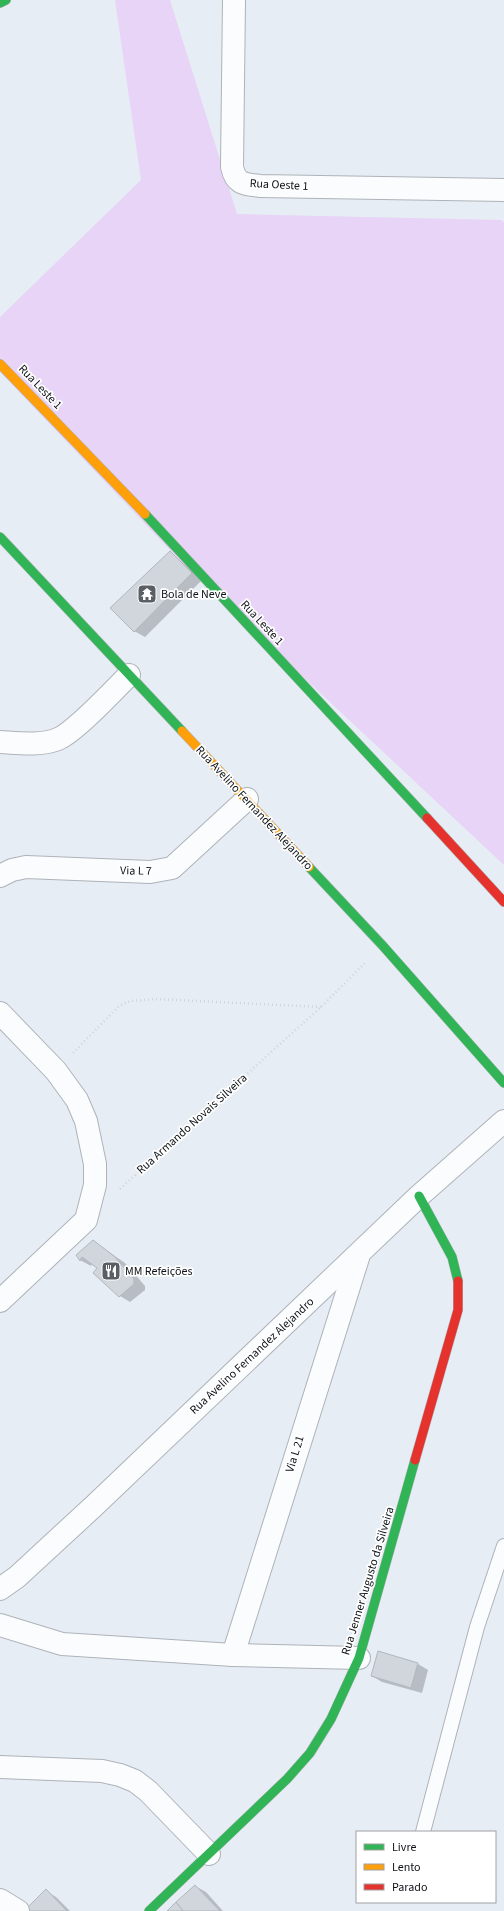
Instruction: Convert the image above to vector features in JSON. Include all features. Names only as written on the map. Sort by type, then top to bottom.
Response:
[{"type":"street","points":[[0,3],[6,0]]},
{"type":"street","name":"Rua Oeste 1","points":[[234,0],[232,167],[234,176],[238,180],[244,183],[260,186],[504,190]]},
{"type":"street","name":"Rua Leste 1","points":[[0,364],[130,498],[504,902]]},
{"type":"street","name":"Rua Avelino Fernandez Alejandro","points":[[3,546],[129,675],[246,799],[382,946],[504,1083]]},
{"type":"street","points":[[0,742],[45,742],[59,739],[71,730],[129,675]]},
{"type":"street","name":"Via L 7","points":[[0,876],[12,870],[26,867],[150,872],[172,868],[246,799]]},
{"type":"street","points":[[0,1301],[86,1220],[95,1185],[95,1164],[92,1144],[86,1121],[77,1100],[56,1071],[3,1022]]},
{"type":"street","name":"Rua Avelino Fernandez Alejandro","points":[[0,1589],[17,1577],[96,1505],[419,1196],[501,1130]]},
{"type":"street","name":"Rua Jenner Augusto da Silveira","points":[[149,1911],[287,1779],[310,1753],[331,1718],[359,1658],[458,1310],[458,1283],[452,1257],[419,1196]]},
{"type":"street","name":"Via L 21","points":[[233,1654],[359,1255]]},
{"type":"street","points":[[0,1625],[62,1644],[233,1654],[359,1658]]},
{"type":"street","points":[[0,1766],[102,1771],[120,1775],[135,1782],[148,1791],[209,1854]]},
{"type":"street","points":[[0,1900],[18,1911]]},
{"type":"lane","points":[[423,1831],[477,1627],[504,1546]]},
{"type":"path","name":"Rua Armando Novais Silveira","points":[[115,1194],[321,1007],[382,946]]},
{"type":"path","points":[[56,1071],[119,1006],[130,1001],[156,999],[321,1007]]},
{"type":"shaded area","points":[[115,0],[170,0],[237,214],[501,220],[504,222],[504,865],[192,573],[0,372],[0,317],[141,180]]},
{"type":"building","points":[[170,551],[192,573],[134,632],[110,608]]},
{"type":"building","name":"MM Refeições","points":[[93,1240],[114,1256],[134,1279],[134,1284],[119,1297],[93,1273],[97,1268],[82,1257],[80,1261],[76,1255]]},
{"type":"building","points":[[378,1651],[418,1663],[411,1688],[371,1676]]},
{"type":"building","points":[[195,1885],[220,1911],[183,1911],[176,1902]]},
{"type":"building","points":[[46,1889],[67,1911],[27,1911],[26,1909]]},
{"type":"building","points":[[176,1902],[183,1911],[167,1911]]},
{"type":"traffic: fast","points":[[0,3],[6,0]]},
{"type":"traffic: fast","points":[[145,514],[427,818]]},
{"type":"traffic: fast","points":[[0,537],[182,731]]},
{"type":"traffic: fast","points":[[309,867],[383,946],[504,1083]]},
{"type":"traffic: fast","points":[[419,1196],[452,1257],[458,1281]]},
{"type":"traffic: fast","points":[[149,1911],[287,1779],[310,1753],[331,1719],[359,1658],[415,1460]]},
{"type":"traffic: slow","points":[[0,364],[145,514]]},
{"type":"traffic: slow","points":[[182,731],[309,867]]},
{"type":"traffic: jam","points":[[427,818],[504,902]]},
{"type":"traffic: jam","points":[[415,1460],[458,1310],[458,1281]]},
{"type":"place","name":"Bola de Neve","points":[[147,594]]},
{"type":"place","name":"MM Refeições","points":[[111,1271]]}]
